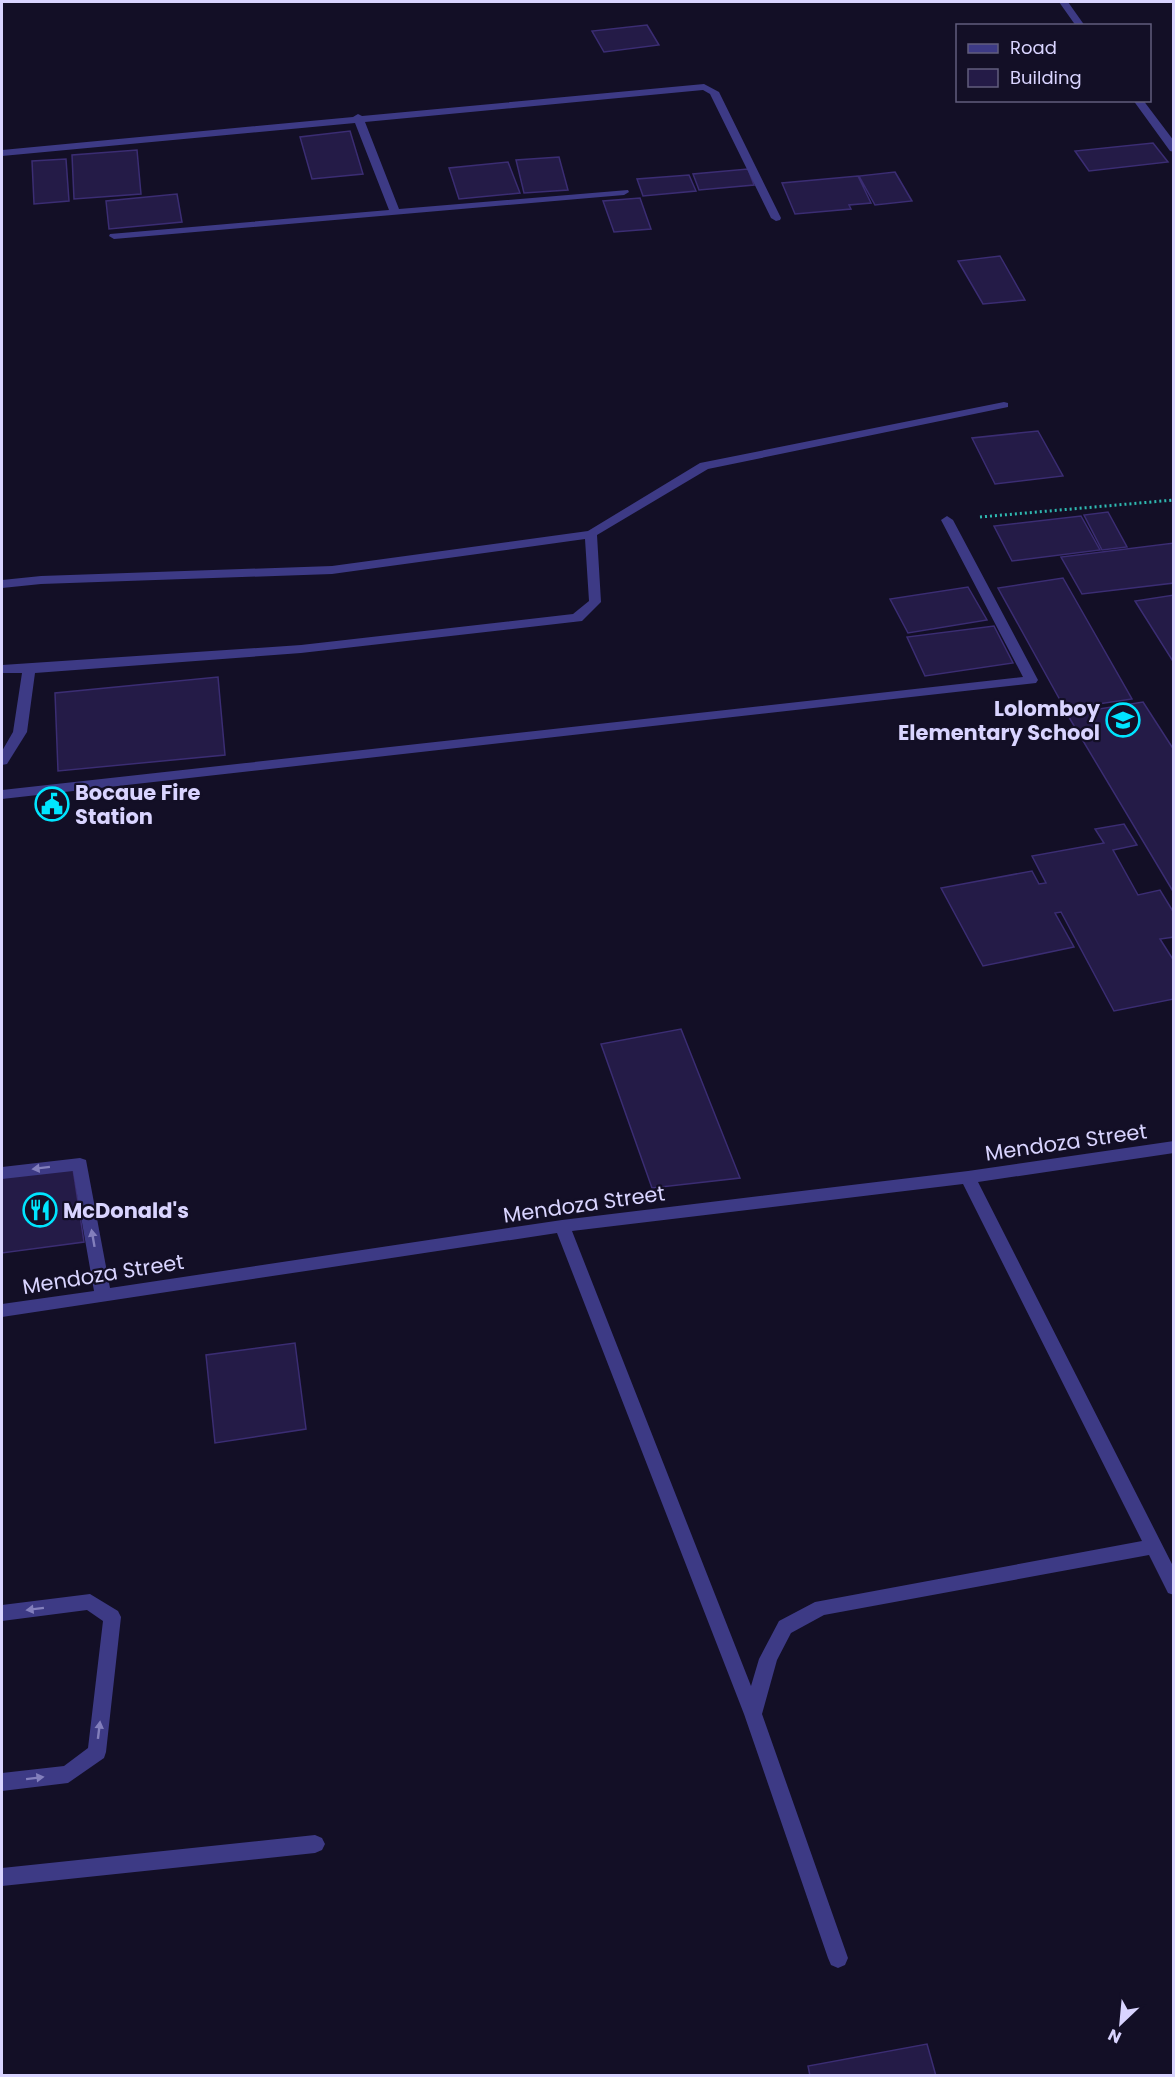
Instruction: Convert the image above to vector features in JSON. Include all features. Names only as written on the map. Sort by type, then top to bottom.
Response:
[{"type":"street","points":[[1063,2],[1080,24]]},
{"type":"street","points":[[2,153],[358,117],[704,87],[714,92],[776,218]]},
{"type":"street","points":[[1139,102],[1173,148]]},
{"type":"street","points":[[358,117],[395,213]]},
{"type":"street","points":[[114,236],[624,192]]},
{"type":"street","points":[[2,584],[41,580],[332,570],[591,534],[704,466],[1004,405]]},
{"type":"street","points":[[2,795],[1031,680],[947,520]]},
{"type":"street","points":[[2,669],[29,669],[301,649],[577,618],[595,602],[591,534]]},
{"type":"street","points":[[2,761],[20,732],[29,669]]},
{"type":"street","name":"Mendoza Street","points":[[2,1311],[562,1227],[968,1177],[1173,1147]]},
{"type":"street","points":[[2,1173],[80,1164],[103,1296]]},
{"type":"street","points":[[968,1177],[1173,1587]]},
{"type":"street","points":[[562,1227],[753,1714],[838,1958]]},
{"type":"street","points":[[753,1714],[768,1659],[785,1627],[822,1608],[1152,1547]]},
{"type":"street","points":[[2,1613],[90,1602],[112,1617],[96,1752],[68,1774],[2,1782]]},
{"type":"street","points":[[2,1877],[315,1844]]},
{"type":"path","points":[[947,520],[1173,500]]},
{"type":"building","points":[[647,25],[659,45],[604,52],[592,31]]},
{"type":"building","points":[[350,131],[363,174],[312,179],[300,137]]},
{"type":"building","points":[[1153,143],[1168,162],[1089,171],[1075,151]]},
{"type":"building","points":[[137,150],[141,194],[74,199],[72,155]]},
{"type":"building","points":[[559,157],[568,190],[524,193],[516,160]]},
{"type":"building","points":[[66,159],[69,201],[34,204],[32,161]]},
{"type":"building","points":[[508,162],[520,193],[459,199],[449,168]]},
{"type":"building","points":[[748,169],[754,185],[699,190],[693,174]]},
{"type":"building","points":[[895,172],[912,201],[875,205],[859,176]]},
{"type":"building","points":[[689,175],[696,191],[643,196],[637,179]]},
{"type":"building","points":[[858,176],[871,203],[849,205],[851,209],[795,214],[782,183]]},
{"type":"building","points":[[177,194],[182,222],[109,229],[106,201]]},
{"type":"building","points":[[640,198],[651,229],[614,232],[603,201]]},
{"type":"building","points":[[1000,256],[1025,300],[983,304],[958,261]]},
{"type":"building","points":[[1038,431],[1063,476],[995,484],[972,438]]},
{"type":"building","points":[[1108,512],[1127,547],[1102,550],[1084,515]]},
{"type":"building","points":[[1081,516],[1100,550],[1012,561],[994,526]]},
{"type":"building","points":[[1174,543],[1174,583],[1082,594],[1061,557]]},
{"type":"building","points":[[1063,578],[1132,699],[1065,709],[998,588]]},
{"type":"building","points":[[968,587],[987,620],[908,633],[890,599]]},
{"type":"building","points":[[1174,595],[1174,663],[1135,601]]},
{"type":"building","points":[[994,626],[1013,663],[925,676],[907,637]]},
{"type":"building","points":[[218,677],[225,755],[58,771],[55,693]]},
{"type":"building","points":[[1143,702],[1174,750],[1174,893],[1067,714]]},
{"type":"building","points":[[1124,824],[1137,845],[1113,850],[1138,895],[1160,890],[1174,913],[1174,937],[1160,939],[1174,961],[1174,999],[1114,1011],[1061,912],[1055,913],[1074,947],[983,966],[941,888],[1032,871],[1039,884],[1046,883],[1032,856],[1104,843],[1095,829]]},
{"type":"building","points":[[681,1029],[740,1178],[652,1188],[601,1044]]},
{"type":"building","name":"McDonald's","points":[[73,1169],[84,1242],[2,1253],[2,1177]]},
{"type":"building","points":[[295,1343],[306,1429],[215,1443],[206,1355]]},
{"type":"building","points":[[927,2044],[936,2076],[810,2076],[808,2066]]},
{"type":"place","name":"Lolomboy Elementary School","points":[[1123,720]]},
{"type":"place","name":"Bocaue Fire Station","points":[[52,804]]},
{"type":"place","name":"McDonald's","points":[[40,1210]]}]
